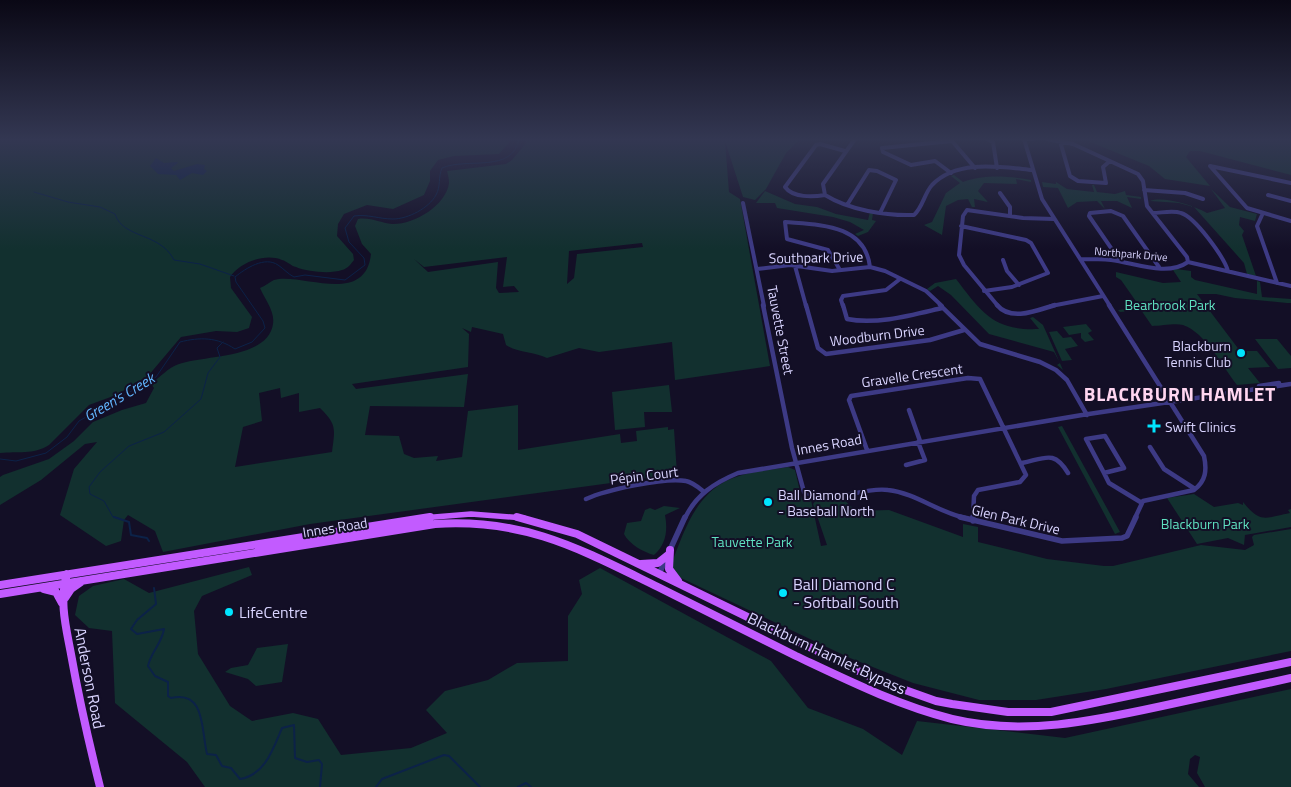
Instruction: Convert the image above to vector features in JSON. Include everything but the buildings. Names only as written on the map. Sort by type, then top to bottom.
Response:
[{"type":"main road","name":"Innes Road","points":[[0,585],[265,547],[416,523],[479,513],[532,518],[577,534],[659,574],[654,584],[574,546],[531,530],[473,522],[416,523]]},
{"type":"main road","name":"Innes Road","points":[[0,594],[265,547]]},
{"type":"main road","points":[[639,564],[658,563],[669,553]]},
{"type":"main road","points":[[669,553],[669,569],[671,574],[683,586]]},
{"type":"main road","name":"Anderson Road","points":[[67,574],[64,584],[63,605],[78,696],[100,787]]},
{"type":"main road","name":"Blackburn Hamlet Bypass","points":[[659,574],[877,680],[936,701],[986,710],[1052,712],[1291,662]]},
{"type":"main road","points":[[63,605],[71,589],[85,580]]},
{"type":"main road","name":"Blackburn Hamlet Bypass","points":[[654,584],[844,679],[900,703],[953,718],[983,724],[1013,727],[1047,727],[1070,724],[1291,678]]},
{"type":"main road","points":[[36,588],[56,592],[63,605]]},
{"type":"street","points":[[794,176],[786,187],[788,191],[803,196],[825,195],[835,202],[908,216],[914,215],[930,187],[946,176]]},
{"type":"street","points":[[825,195],[823,184],[829,176]]},
{"type":"street","points":[[847,205],[865,176]]},
{"type":"street","points":[[881,212],[896,180],[887,176]]},
{"type":"street","points":[[1035,176],[1040,195],[1054,219],[1204,456],[1206,476],[1195,489],[1142,502],[1113,487],[1103,473],[1086,439],[1104,436],[1124,468],[1103,473]]},
{"type":"street","points":[[1070,176],[1078,181],[1106,183],[1104,176]]},
{"type":"street","name":"Northpark Drive","points":[[1080,259],[1159,267],[1182,267],[1188,262],[1187,257],[1147,206],[1143,181],[1139,176]]},
{"type":"street","points":[[1219,176],[1247,208],[1291,221]]},
{"type":"street","points":[[1256,176],[1291,183]]},
{"type":"street","points":[[1144,190],[1185,193],[1203,199]]},
{"type":"street","points":[[1000,193],[1010,207],[1010,216]]},
{"type":"street","points":[[1268,195],[1291,201]]},
{"type":"street","name":"Tauvette Street","points":[[743,203],[796,462]]},
{"type":"street","points":[[1054,219],[1030,219],[980,210],[967,210],[963,216],[961,226],[959,255],[984,291],[1000,309],[1022,315],[1066,302],[1103,296]]},
{"type":"street","points":[[1120,262],[1089,216],[1090,212],[1111,211],[1123,216],[1159,267]]},
{"type":"street","points":[[1153,213],[1180,212],[1188,216],[1225,261],[1228,271]]},
{"type":"street","points":[[1263,213],[1257,226],[1277,283]]},
{"type":"street","points":[[840,270],[828,250],[787,239],[785,222],[834,228],[851,234],[858,241],[869,259],[870,267]]},
{"type":"street","points":[[961,226],[1019,238],[1031,243],[1048,273],[1046,276],[1020,285],[984,291]]},
{"type":"street","points":[[1003,260],[1007,270],[1020,285]]},
{"type":"street","points":[[1188,262],[1291,286]]},
{"type":"street","name":"Southpark Drive","points":[[757,269],[795,266],[840,270],[870,267],[900,279],[926,291],[974,340],[987,347],[1040,362],[1056,370],[1067,380],[1087,416]]},
{"type":"street","name":"Woodburn Drive","points":[[795,266],[818,348],[826,354],[930,340],[964,330]]},
{"type":"street","points":[[900,279],[886,290],[843,296],[841,300],[847,319],[859,321],[922,313],[942,308]]},
{"type":"street","name":"Gravelle Crescent","points":[[867,450],[849,400],[850,396],[968,378],[980,379],[1004,428]]},
{"type":"street","name":"Innes Road","points":[[659,574],[692,504],[703,491],[738,473],[919,441],[1291,383]]},
{"type":"street","points":[[906,465],[924,460],[909,410]]},
{"type":"street","points":[[974,521],[974,496],[978,490],[1020,482],[1026,475],[1004,428]]},
{"type":"street","points":[[1150,447],[1164,469],[1195,489]]},
{"type":"street","points":[[1022,463],[1053,457],[1060,460],[1068,473]]},
{"type":"street","name":"Glen Park Drive","points":[[796,462],[804,492],[809,495],[824,497],[872,489],[890,490],[908,495],[947,514],[1053,540],[1122,538],[1126,536],[1142,502]]},
{"type":"street","name":"Pépin Court","points":[[586,499],[598,493],[681,481],[695,484],[703,491]]},
{"type":"green space","points":[[0,176],[430,176],[430,181],[424,195],[393,209],[367,205],[344,214],[338,224],[337,236],[353,254],[354,260],[349,266],[337,271],[326,272],[301,269],[275,258],[261,258],[246,263],[230,277],[231,288],[252,317],[249,328],[237,332],[216,331],[181,337],[148,376],[116,395],[89,405],[49,445],[31,451],[0,453]]},
{"type":"green space","points":[[448,176],[728,176],[729,192],[740,199],[770,366],[675,380],[672,342],[599,352],[579,348],[547,358],[506,345],[503,334],[472,327],[471,332],[462,328],[469,334],[468,367],[352,384],[356,389],[468,374],[464,407],[370,406],[365,435],[399,436],[404,454],[414,458],[438,456],[436,461],[462,457],[468,411],[518,405],[518,450],[620,434],[621,443],[637,441],[636,431],[668,427],[668,430],[674,429],[677,474],[310,524],[163,552],[155,531],[128,515],[124,520],[121,541],[106,546],[60,515],[74,469],[97,442],[85,444],[41,480],[0,505],[0,477],[49,459],[74,441],[93,422],[122,410],[146,403],[154,388],[151,384],[172,368],[190,361],[234,354],[260,344],[269,335],[273,319],[271,310],[260,288],[274,280],[286,279],[330,284],[345,283],[357,279],[366,270],[371,254],[362,244],[355,226],[358,219],[392,224],[418,218],[427,213],[442,199],[447,191]],"holes":[[[642,243],[643,247],[577,254],[574,278],[567,284],[569,251]],[[507,257],[503,287],[514,286],[519,292],[499,293],[496,288],[498,262],[428,272],[414,259],[424,267]],[[280,388],[281,398],[299,393],[299,412],[320,408],[329,419],[334,427],[332,452],[235,467],[243,427],[262,421],[259,393]]]},
{"type":"green space","points":[[736,176],[773,176],[766,189],[755,200],[743,197]]},
{"type":"green space","points":[[951,176],[955,176],[963,182],[971,179],[997,176],[1031,180],[1031,182],[1016,179],[1017,184],[984,183],[978,191],[988,202],[974,199],[975,207],[972,207],[968,199],[958,200],[946,206],[942,235],[924,225],[932,222],[946,193],[960,183]]},
{"type":"green space","points":[[1161,176],[1201,176],[1210,186],[1165,179]]},
{"type":"green space","points":[[1042,182],[1056,184],[1056,182],[1067,189],[1094,192],[1092,185],[1094,185],[1097,192],[1115,194],[1125,191],[1126,195],[1141,197],[1141,199],[1127,197],[1132,208],[1117,201],[1101,201],[1105,209],[1097,201],[1077,202],[1068,208],[1058,188],[1043,187]]},
{"type":"green space","points":[[1211,189],[1230,207],[1257,214],[1255,221],[1240,217],[1239,225],[1244,231],[1242,235],[1256,276],[1247,274],[1244,263],[1194,207],[1207,213],[1225,208]]},
{"type":"green space","points":[[765,191],[795,204],[817,207],[836,214],[868,220],[870,212],[873,213],[872,220],[876,221],[868,232],[858,236],[855,234],[864,230],[850,222],[833,217],[777,208],[775,203],[756,203]]},
{"type":"green space","points":[[1170,200],[1193,207],[1179,203],[1150,201]]},
{"type":"green space","name":"Bearbrook Park","points":[[1173,270],[1191,271],[1191,277],[1195,280],[1257,294],[1257,281],[1260,282],[1262,297],[1291,299],[1291,303],[1287,303],[1235,298],[1216,294],[1197,294],[1240,351],[1257,351],[1270,367],[1248,368],[1260,383],[1237,385],[1206,342],[1191,329],[1180,324],[1152,326],[1141,310],[1120,312],[1118,310],[1140,307],[1121,280],[1116,277],[1116,272],[1163,283],[1181,282]]},
{"type":"green space","points":[[956,279],[990,318],[1011,327],[1039,329],[1030,318],[1033,317],[1043,325],[1059,362],[1054,352],[989,334],[951,295],[938,286],[930,291],[927,289],[935,283]]},
{"type":"green space","points":[[1086,324],[1092,331],[1088,333],[1094,340],[1085,342],[1081,338],[1081,333],[1069,335],[1063,327]]},
{"type":"green space","points":[[1057,331],[1063,338],[1071,337],[1078,346],[1065,349],[1072,360],[1062,361],[1049,332]]},
{"type":"green space","points":[[1255,339],[1277,339],[1291,356],[1291,368],[1278,369]]},
{"type":"green space","points":[[669,385],[672,412],[644,412],[645,427],[615,430],[612,392]]},
{"type":"green space","points":[[1062,426],[1120,532],[1115,534],[1058,427]]},
{"type":"green space","name":"Tauvette Park","points":[[788,467],[795,470],[802,500],[811,500],[821,546],[827,545],[813,504],[816,500],[842,498],[856,511],[889,510],[963,537],[963,524],[978,527],[978,542],[1047,559],[1104,566],[1113,566],[1201,545],[1245,550],[1254,545],[1252,537],[1254,535],[1291,529],[1291,651],[1106,689],[1036,700],[979,700],[913,683],[850,658],[672,572],[671,565],[694,512],[713,490],[739,476]]},
{"type":"green space","name":"Blackburn Park","points":[[1194,494],[1214,507],[1238,503],[1243,505],[1243,502],[1254,514],[1264,518],[1290,513],[1288,510],[1291,509],[1291,527],[1245,535],[1244,545],[1228,538],[1197,544],[1167,498]]},
{"type":"green space","points":[[664,506],[680,508],[665,515],[664,542],[654,555],[637,547],[624,534],[627,523],[641,521],[645,510],[650,508],[655,510]]},
{"type":"green space","points":[[249,567],[252,575],[202,596],[194,611],[198,654],[230,706],[252,721],[293,713],[318,719],[341,755],[411,748],[447,733],[426,710],[445,691],[488,680],[517,663],[568,661],[568,616],[582,594],[579,580],[600,568],[771,661],[808,708],[863,729],[902,755],[917,721],[1065,738],[1291,689],[1291,787],[1205,787],[1197,773],[1200,757],[1195,755],[1190,759],[1188,774],[1199,787],[205,787],[187,762],[115,703],[112,631],[89,628],[75,615],[79,596],[93,586],[124,579],[149,593]]},
{"type":"green space","points":[[288,644],[282,682],[256,686],[248,679],[225,672],[231,668],[248,665],[257,648]]},
{"type":"water","points":[[177,176],[187,176],[180,180]]},
{"type":"waterway","name":"Green's Creek","points":[[223,342],[235,349],[252,342],[265,328],[263,321],[236,282],[235,277],[256,264],[267,262],[278,265],[294,277],[305,275],[345,280],[365,265],[364,258],[349,242],[345,228],[354,216],[399,219],[411,215],[433,200],[438,188],[440,176]]},
{"type":"waterway","points":[[34,192],[68,202],[100,207],[115,214],[119,222],[126,228],[160,245],[168,251],[174,260],[200,264],[234,276]]},
{"type":"waterway","name":"Green's Creek","points":[[0,459],[16,461],[46,453],[67,437],[79,421],[156,377],[180,342],[208,339],[223,342]]},
{"type":"waterway","points":[[116,518],[113,517],[104,501],[90,494],[89,487],[100,472],[129,446],[164,432],[201,399],[208,373],[220,357],[217,348],[223,342]]},
{"type":"waterway","points":[[116,518],[129,522],[131,535],[147,538],[149,541]]},
{"type":"waterway","points":[[154,588],[156,604],[137,620],[131,629],[137,634],[164,629],[148,666],[155,676],[168,682],[168,696],[191,700],[196,706],[200,714],[207,754],[216,755],[222,766],[231,768],[240,779],[249,777],[262,767],[267,760],[282,728],[294,725],[295,758],[307,762],[319,760],[322,764],[320,787]]},
{"type":"waterway","points":[[376,787],[382,779],[444,755],[449,756],[480,787]]},
{"type":"waterway","points":[[518,787],[526,783],[531,787]]},
{"type":"place","name":"Blackburn Tennis Club","points":[[1241,353]]},
{"type":"place","name":"Swift Clinics","points":[[1154,426]]},
{"type":"place","name":"Ball Diamond A - Baseball North","points":[[768,502]]},
{"type":"place","name":"Ball Diamond C - Softball South","points":[[783,593]]},
{"type":"place","name":"LifeCentre","points":[[229,612]]},
{"type":"district","name":"BLACKBURN HAMLET","points":[[1180,393]]}]
